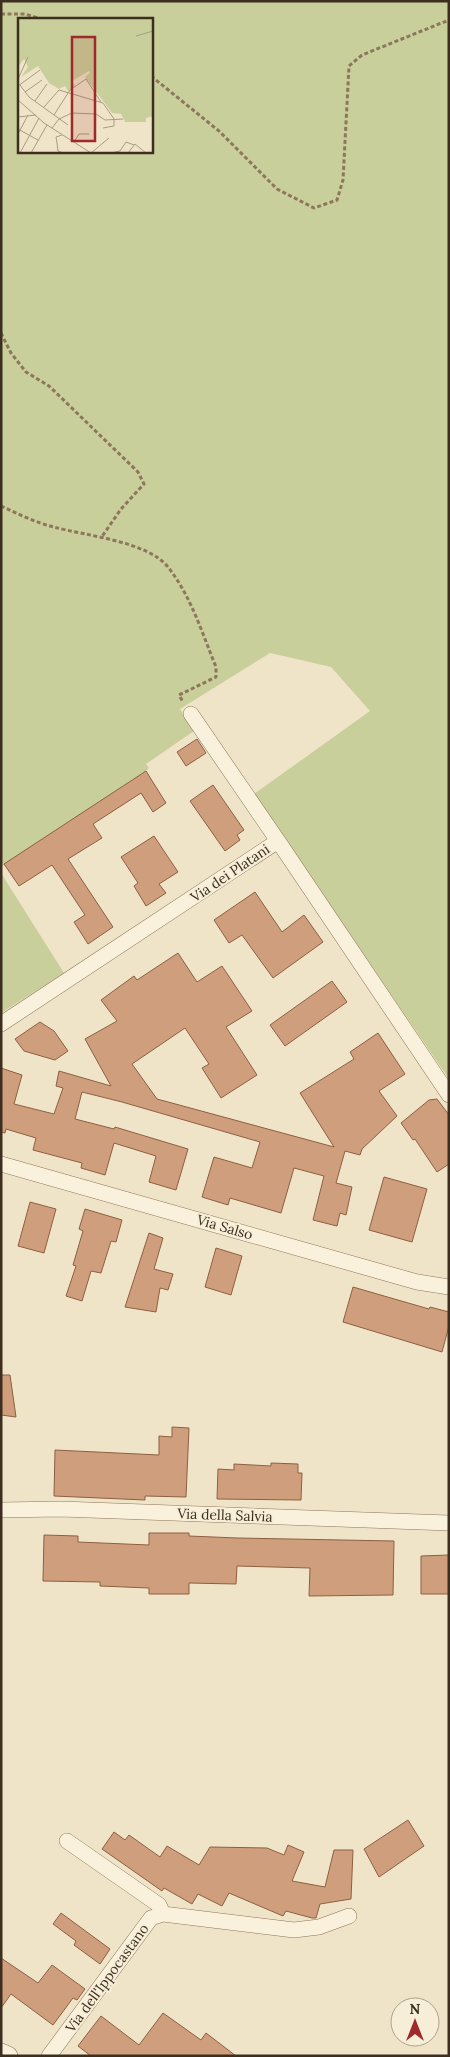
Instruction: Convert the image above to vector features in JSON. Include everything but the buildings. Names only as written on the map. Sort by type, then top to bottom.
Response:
[{"type":"street","points":[[191,714],[278,841]]},
{"type":"street","name":"Via dei Platani","points":[[1,1024],[278,841],[449,1095]]},
{"type":"street","name":"Via Salso","points":[[1,1164],[417,1282],[449,1286]]},
{"type":"street","name":"Via della Salvia","points":[[1,1510],[61,1509],[449,1523]]},
{"type":"street","points":[[67,1841],[159,1905],[163,1914]]},
{"type":"street","name":"Via dell'Ippocastano","points":[[49,2056],[151,1918],[163,1914],[294,1930],[319,1927],[349,1916]]},
{"type":"street","points":[[1,2053],[8,2056]]},
{"type":"path","points":[[1,14],[25,14],[38,18]]},
{"type":"path","points":[[152,77],[219,131],[277,189],[314,208],[337,200],[343,180],[349,66],[362,55],[449,20]]},
{"type":"path","points":[[1,333],[11,353],[26,372],[49,386],[138,472],[144,484],[121,509],[101,538]]},
{"type":"path","points":[[1,506],[52,527],[101,538],[149,552],[167,566],[184,592],[216,666],[216,677],[179,696],[191,714]]},
{"type":"green space","points":[[1,1],[449,1],[449,1079],[254,794],[370,711],[331,667],[270,653],[180,709],[194,731],[146,764],[149,768],[1,867]]},
{"type":"green space","points":[[1,873],[64,973],[1,1013]]}]
